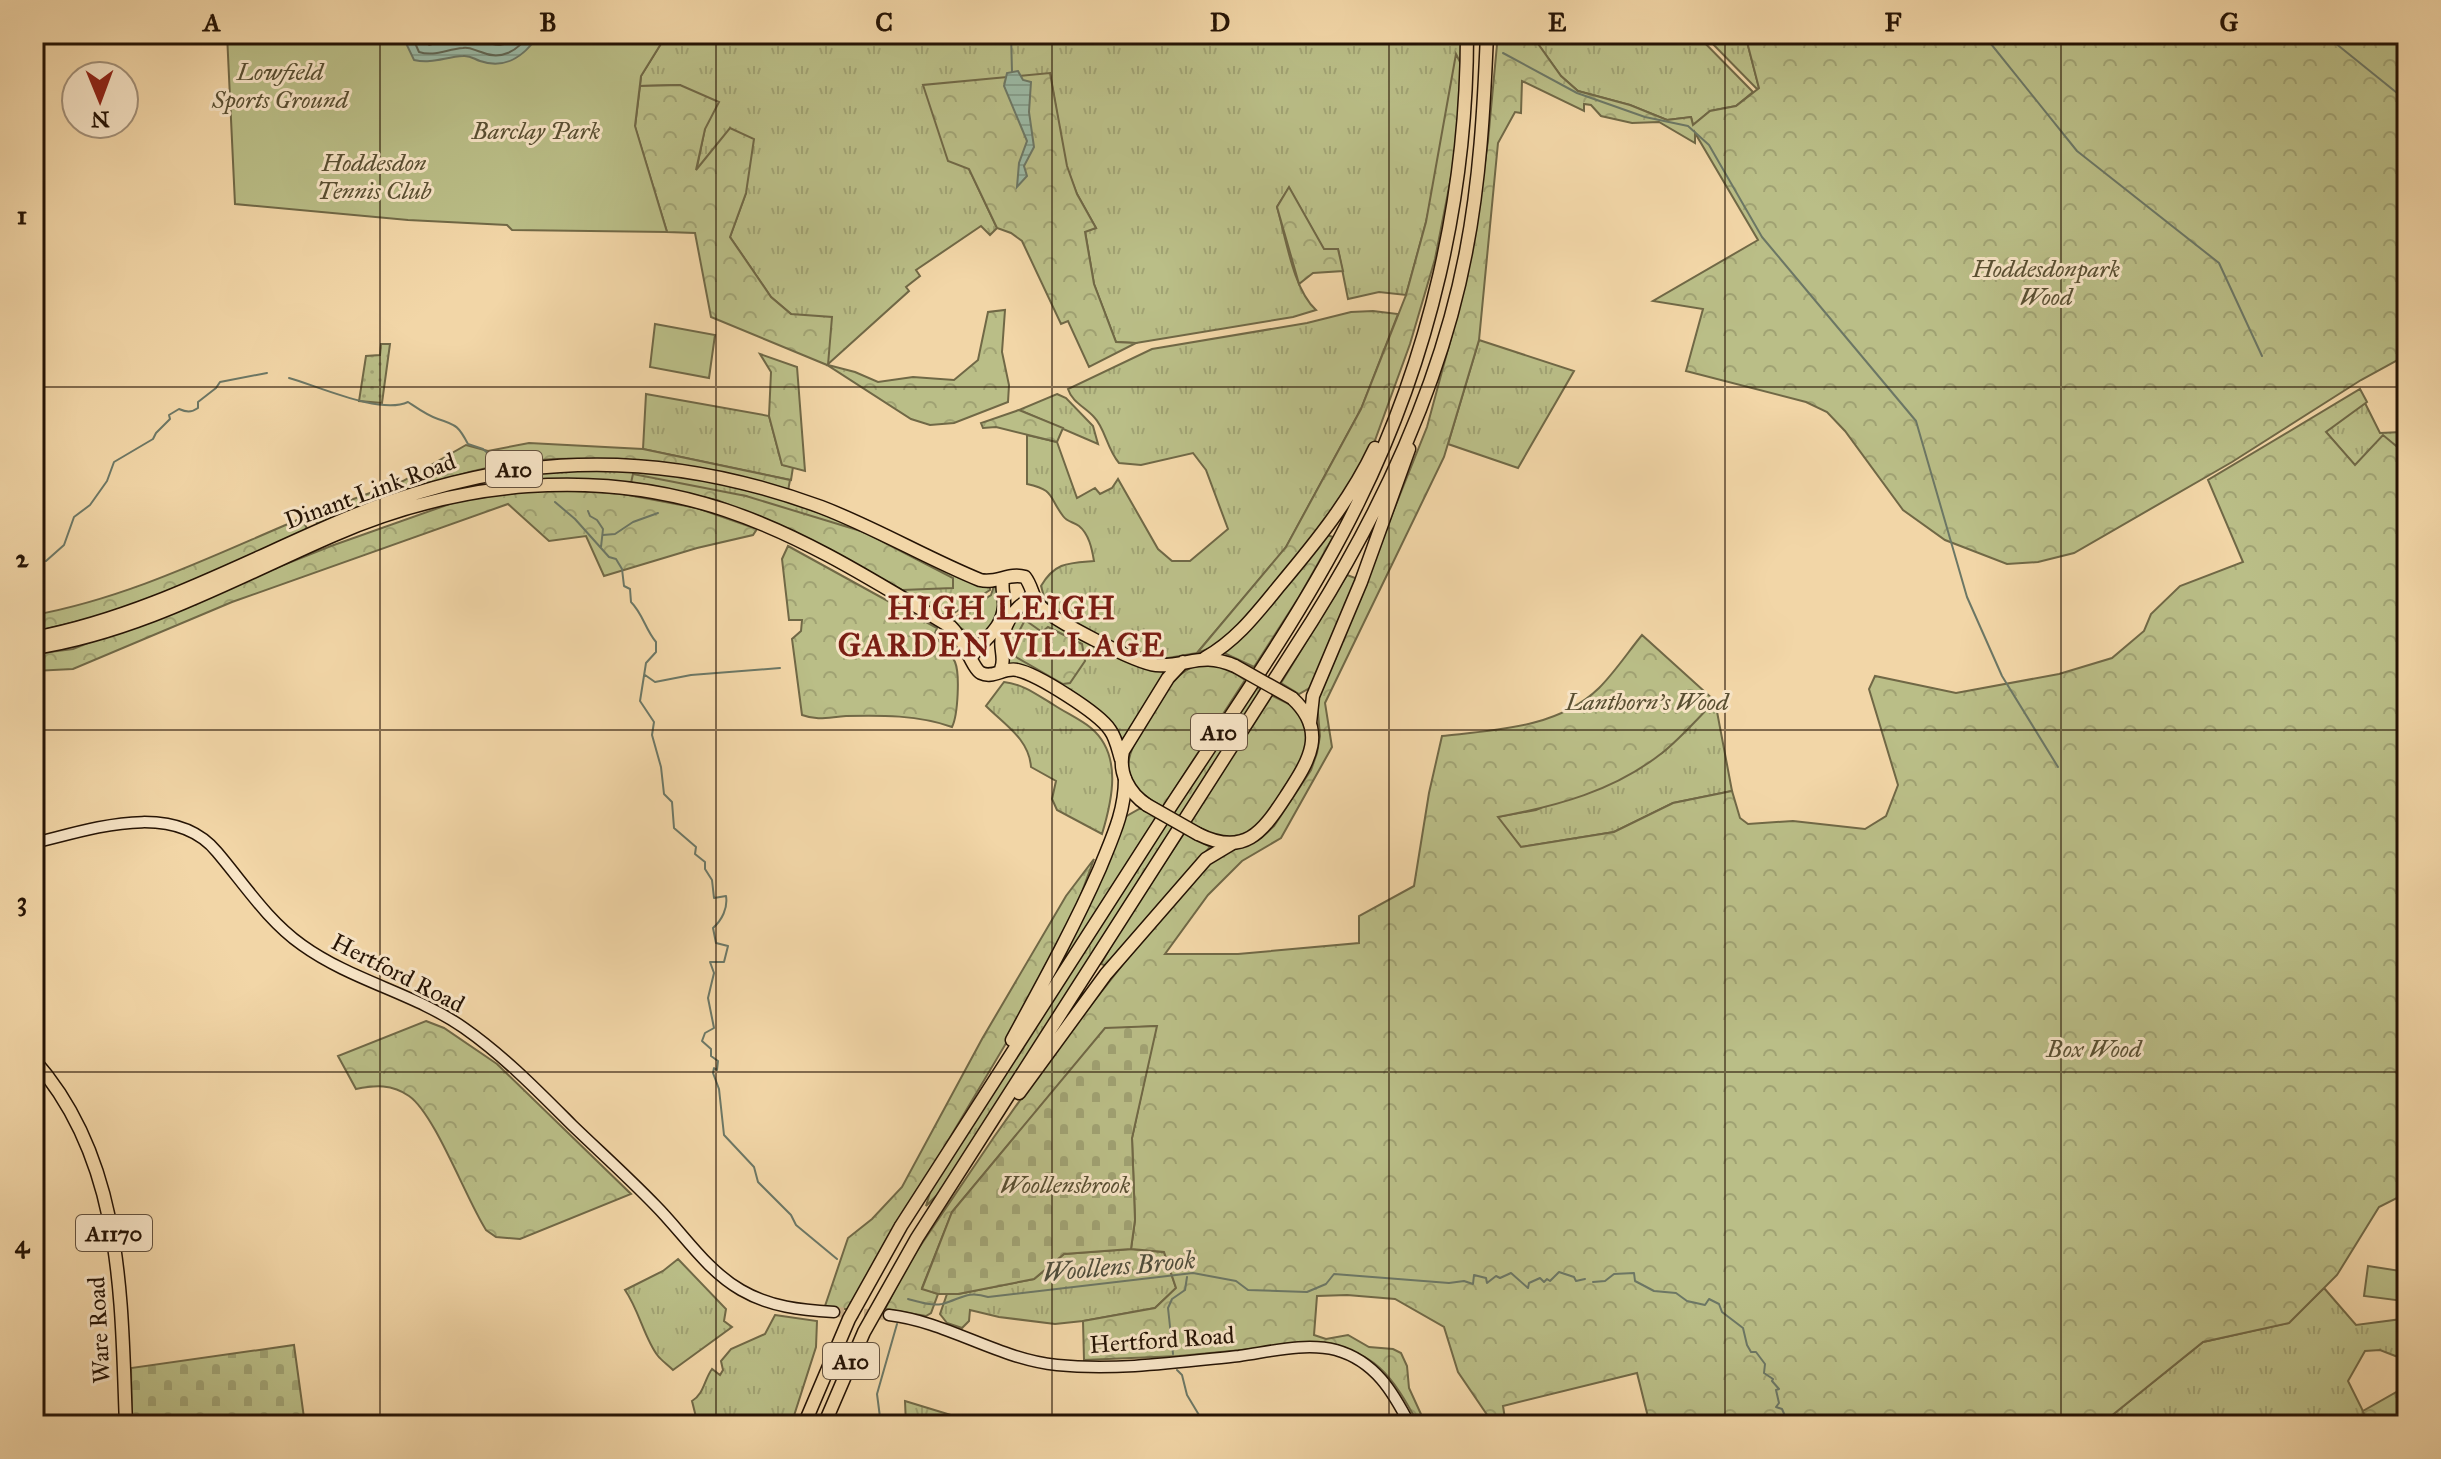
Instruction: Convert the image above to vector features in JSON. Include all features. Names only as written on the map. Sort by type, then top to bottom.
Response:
[{"type":"main road","name":"A10","points":[[804,1425],[834,1351],[874,1272],[1330,555],[1384,445],[1427,324],[1458,177],[1466,105],[1467,34]]},
{"type":"main road","name":"A10","points":[[824,1425],[882,1298],[1332,589],[1372,518],[1424,396],[1466,254],[1484,113],[1487,34]]},
{"type":"main road","points":[[1205,658],[1234,640],[1318,539],[1348,497],[1384,427],[1427,324]]},
{"type":"main road","points":[[959,1173],[1106,974],[1206,859],[1231,844],[1258,834],[1308,763],[1312,747],[1310,723],[1313,696],[1383,524],[1424,396]]},
{"type":"main road","name":"Dinant Link Road","points":[[34,638],[96,623],[158,602],[408,495],[476,476],[519,468],[568,465],[668,470],[763,489],[845,517],[980,580],[1021,576],[1029,581],[1032,593]]},
{"type":"main road","name":"Dinant Link Road","points":[[34,648],[141,619],[338,533],[409,507],[500,487],[566,484],[652,492],[725,510],[753,521],[831,557],[930,614],[959,634],[972,656]]},
{"type":"main road","points":[[969,1120],[1091,887],[1125,804],[1121,759],[1110,730],[1090,709],[1016,669],[984,674],[976,668],[972,656],[993,634],[1002,616],[1003,580]]},
{"type":"main road","points":[[1001,669],[1004,632],[1015,611],[1027,602],[1032,593],[1042,608],[1057,619],[1136,659],[1157,665],[1205,658],[1219,659],[1235,666],[1292,698],[1305,711],[1310,723]]},
{"type":"main road","points":[[1121,759],[1126,742],[1168,678],[1183,662]]},
{"type":"main road","points":[[1125,779],[1131,791],[1147,805],[1198,834],[1231,844]]},
{"type":"main road","name":"Hertford Road","points":[[34,843],[132,823],[167,825],[199,835],[216,850],[263,910],[306,948],[437,1011],[488,1046],[654,1203],[713,1269],[729,1282],[771,1304],[834,1312]]},
{"type":"main road","name":"Ware Road","points":[[34,1060],[73,1118],[94,1165],[109,1214],[119,1278],[126,1425]]},
{"type":"main road","name":"Hertford Road","points":[[889,1315],[932,1324],[1014,1356],[1058,1365],[1165,1363],[1298,1348],[1335,1350],[1370,1367],[1383,1379],[1410,1425]]},
{"type":"green space","name":"Barclay Park","points":[[227,34],[667,34],[641,76],[635,126],[667,232],[512,230],[507,225],[408,220],[235,204]]},
{"type":"green space","points":[[667,34],[1462,34],[1461,64],[1426,222],[1406,295],[1379,292],[1348,299],[1338,249],[1324,250],[1289,188],[1277,207],[1296,276],[1316,310],[1293,317],[1136,343],[1116,342],[1094,284],[1085,231],[1096,228],[1066,166],[1050,74],[969,169],[997,228],[990,235],[981,226],[916,270],[920,276],[906,287],[909,291],[827,365],[791,314],[771,297],[730,237],[746,193],[696,172],[705,128],[680,85],[640,86],[641,76]]},
{"type":"green space","name":"Box Wood","points":[[1498,34],[1531,34],[1561,76],[1578,91],[1630,105],[1667,120],[1691,117],[1693,125],[1710,111],[1736,106],[1759,88],[1745,34],[2407,34],[2407,355],[2361,380],[2232,462],[2074,553],[2038,562],[2007,564],[1945,540],[1903,510],[1845,431],[1827,412],[1806,402],[1686,371],[1703,309],[1653,301],[1758,240],[1695,133],[1695,143],[1659,122],[1632,123],[1601,116],[1591,105],[1584,104],[1584,111],[1522,81],[1521,113],[1515,112],[1498,143],[1479,340],[1444,457],[1325,703],[1332,747],[1281,838],[1242,861],[1208,895],[1165,954],[1238,954],[1359,943],[1359,916],[1414,886],[1442,736],[1525,725],[1565,712],[1599,688],[1642,635],[1715,701],[1669,747],[1624,777],[1563,802],[1498,817],[1521,847],[1614,832],[1673,803],[1732,791],[1740,818],[1748,824],[1793,821],[1865,829],[1886,816],[1898,785],[1869,689],[1875,676],[1956,693],[2059,674],[2112,658],[2144,631],[2151,614],[2180,586],[2243,562],[2208,480],[2360,389],[2367,402],[2326,432],[2355,465],[2383,435],[2407,455],[2407,1193],[2379,1207],[2337,1275],[2289,1323],[2203,1342],[2100,1425],[1650,1425],[1637,1373],[1503,1406],[1506,1425],[1494,1425],[1458,1372],[1444,1327],[1395,1299],[1347,1295],[1317,1296],[1314,1335],[1326,1339],[1348,1335],[1369,1347],[1393,1349],[1401,1353],[1407,1366],[1409,1388],[1426,1425],[1419,1425],[1400,1392],[1379,1368],[1367,1358],[1335,1346],[1314,1343],[1179,1356],[1084,1360],[1083,1321],[1155,1308],[1176,1288],[1164,1252],[1131,1249],[1135,1220],[1132,1138],[1156,1026],[1105,1029],[952,1212],[922,1288],[938,1294],[931,1313],[926,1316],[885,1309],[908,1264],[994,1137],[1057,1048],[1139,944],[1213,859],[1261,838],[1274,826],[1311,770],[1320,736],[1317,702],[1427,427],[1454,327],[1474,240],[1488,141]]},
{"type":"green space","points":[[1531,34],[1696,34],[1753,92],[1736,106],[1710,111],[1693,125],[1691,117],[1667,120],[1630,105],[1578,91],[1561,76]]},
{"type":"green space","points":[[1703,34],[1745,34],[1759,88],[1757,89]]},
{"type":"green space","points":[[1456,54],[1461,64],[1456,152],[1435,259],[1410,344],[1374,443],[1330,518],[1227,642],[1197,653],[1286,547],[1361,409],[1406,295],[1426,222]]},
{"type":"green space","points":[[1050,73],[1067,166],[1077,194],[1096,228],[1085,232],[1094,284],[1116,342],[1136,343],[1089,367],[1068,321],[1061,324],[1022,241],[997,228],[969,169],[948,161],[923,85]]},
{"type":"green space","points":[[680,85],[719,102],[705,129],[696,170],[730,128],[754,139],[746,193],[730,237],[771,297],[791,314],[832,317],[828,365],[878,382],[913,377],[954,380],[978,360],[988,312],[1005,310],[1002,352],[1009,385],[1008,402],[954,423],[930,425],[911,419],[827,365],[711,317],[695,233],[667,232],[635,127],[640,86]]},
{"type":"green space","points":[[1289,187],[1324,249],[1338,249],[1343,271],[1313,273],[1299,284],[1277,207]]},
{"type":"green space","points":[[1351,312],[1398,314],[1361,409],[1285,549],[1197,653],[1162,659],[1114,644],[1055,612],[1045,600],[1041,586],[1046,578],[1063,565],[1094,561],[1090,542],[1082,529],[1065,518],[1047,491],[1027,484],[1027,435],[1057,442],[1077,498],[1095,488],[1100,494],[1112,488],[1118,479],[1158,549],[1172,561],[1190,561],[1228,529],[1206,470],[1193,453],[1141,465],[1119,463],[1098,422],[1068,389],[1152,349],[1307,323]]},
{"type":"green space","points":[[655,324],[715,335],[709,378],[650,367]]},
{"type":"green space","points":[[1479,340],[1574,371],[1518,468],[1448,444]]},
{"type":"green space","points":[[381,344],[390,344],[382,403],[359,401],[366,356],[380,355]]},
{"type":"green space","points":[[760,354],[797,367],[805,471],[782,465],[769,416],[771,372]]},
{"type":"green space","points":[[2407,393],[2407,455],[2383,436],[2355,466],[2325,431],[2365,403],[2380,433],[2402,432]]},
{"type":"green space","points":[[646,394],[769,416],[782,465],[793,467],[791,480],[643,449]]},
{"type":"green space","points":[[1057,394],[1066,398],[1093,426],[1098,444],[1019,410]]},
{"type":"green space","points":[[1019,410],[1063,428],[1057,442],[996,427],[983,428],[981,423]]},
{"type":"green space","points":[[529,443],[643,449],[790,480],[788,491],[643,466],[559,459],[523,462],[453,477],[319,527],[312,514],[403,481],[466,445],[488,451]]},
{"type":"green space","points":[[613,469],[730,485],[778,498],[839,521],[990,586],[990,590],[951,615],[948,621],[853,565],[699,499],[495,484],[34,641],[429,492],[527,471]],"holes":[[[631,483],[746,496],[902,590],[795,532],[717,500]]]},
{"type":"green space","points":[[633,474],[746,496],[864,532],[953,578],[953,588],[902,590],[795,532],[717,500],[631,483]]},
{"type":"green space","points":[[543,489],[623,494],[697,508],[757,529],[753,535],[604,576],[586,536],[549,541],[508,504],[232,602],[73,669],[34,671],[34,654],[73,649],[331,546],[461,500]]},
{"type":"green space","points":[[302,518],[308,531],[124,610],[34,632],[34,615],[137,587]]},
{"type":"green space","points":[[1327,535],[1333,537],[1254,667],[1224,653],[1254,625]]},
{"type":"green space","points":[[788,546],[937,628],[934,636],[951,654],[957,668],[957,704],[952,727],[899,717],[818,718],[802,715],[792,639],[801,631],[802,620],[789,620],[782,559]]},
{"type":"green space","points":[[1347,575],[1358,579],[1313,686],[1299,694],[1281,683]]},
{"type":"green space","points":[[997,585],[995,620],[973,647],[964,630],[952,623],[953,619],[991,595]]},
{"type":"green space","points":[[1033,602],[1039,612],[1169,668],[1121,743],[1040,676],[1039,671],[1008,664],[1007,645],[1011,629],[1019,615]]},
{"type":"green space","points":[[1025,620],[1042,632],[1048,627],[1082,644],[1085,661],[1070,683],[1063,684],[1016,657],[1014,641]]},
{"type":"green space","points":[[1200,664],[1226,667],[1245,680],[1163,807],[1135,786],[1128,764],[1131,752],[1172,683],[1191,667]]},
{"type":"green space","points":[[1004,682],[1036,694],[1087,725],[1101,739],[1108,751],[1112,779],[1102,834],[1057,810],[1052,799],[1056,781],[1031,767],[1021,740],[986,706]]},
{"type":"green space","points":[[1255,686],[1263,690],[1180,818],[1173,813]]},
{"type":"green space","points":[[1271,695],[1291,705],[1304,721],[1308,738],[1305,755],[1263,821],[1248,833],[1216,836],[1190,823]]},
{"type":"green space","points":[[1715,701],[1732,791],[1673,803],[1614,832],[1521,847],[1497,817],[1536,810],[1662,753]]},
{"type":"green space","points":[[1141,808],[1157,817],[1068,958],[1064,955],[1125,817]]},
{"type":"green space","points":[[1167,822],[1175,826],[938,1194],[926,1206],[931,1189]]},
{"type":"green space","points":[[1185,832],[1210,847],[1107,966],[1101,964],[1120,930]]},
{"type":"green space","points":[[1094,859],[1069,927],[1024,1013],[848,1309],[824,1309],[848,1238],[872,1219],[902,1187],[982,1039],[1066,896]]},
{"type":"green space","points":[[426,1021],[444,1028],[497,1064],[631,1194],[520,1239],[496,1237],[486,1230],[440,1138],[419,1106],[403,1092],[390,1087],[356,1089],[338,1056]]},
{"type":"green space","name":"Woollensbrook","points":[[1157,1026],[1132,1138],[1135,1220],[1131,1249],[1064,1254],[1034,1279],[958,1294],[938,1294],[922,1289],[952,1212],[1105,1028]]},
{"type":"green space","points":[[1131,1249],[1164,1252],[1176,1288],[1155,1308],[1055,1324],[970,1310],[969,1321],[962,1328],[947,1323],[940,1314],[947,1294],[1034,1279],[1064,1254]]},
{"type":"green space","points":[[678,1259],[726,1309],[724,1321],[732,1327],[673,1370],[653,1349],[625,1290],[663,1271]]},
{"type":"green space","points":[[2368,1266],[2407,1272],[2403,1301],[2364,1296]]},
{"type":"green space","points":[[2324,1288],[2356,1325],[2402,1319],[2398,1357],[2380,1350],[2365,1351],[2348,1381],[2367,1425],[2100,1425],[2203,1342],[2288,1323]]},
{"type":"green space","points":[[775,1315],[817,1321],[816,1347],[791,1425],[698,1425],[692,1401],[699,1395],[712,1369],[720,1375],[723,1370],[721,1361],[731,1349],[765,1334]]},
{"type":"green space","points":[[294,1345],[305,1425],[132,1425],[131,1368]]},
{"type":"green space","points":[[2407,1386],[2407,1425],[2367,1425],[2363,1411]]},
{"type":"green space","points":[[905,1401],[977,1423],[906,1425]]},
{"type":"water","points":[[404,34],[538,36],[520,55],[498,64],[465,56],[433,61],[414,60]]},
{"type":"water","points":[[1018,71],[1023,80],[1031,82],[1029,112],[1034,147],[1024,166],[1027,176],[1017,187],[1019,163],[1027,141],[1004,86],[1007,73]]},
{"type":"waterway","points":[[1011,34],[1012,72]]},
{"type":"waterway","points":[[1983,34],[2077,151],[2219,263],[2262,356]]},
{"type":"waterway","points":[[2324,34],[2407,101]]},
{"type":"waterway","points":[[1503,53],[1577,93],[1645,117],[1688,126],[1709,145],[1762,237],[1916,421],[1967,597],[2002,676],[2058,767]]},
{"type":"waterway","name":"Woollens Brook","points":[[46,561],[64,545],[74,517],[90,505],[107,481],[114,462],[153,439],[170,419],[169,415],[179,409],[188,412],[198,408],[198,402],[220,382],[267,373]]},
{"type":"waterway","name":"Woollens Brook","points":[[289,378],[366,402],[382,405],[408,402],[430,416],[453,425],[468,444],[483,449],[491,456]]},
{"type":"waterway","name":"Woollens Brook","points":[[555,502],[609,557],[616,559],[622,569],[624,586],[630,589],[631,602],[656,642],[656,652],[646,663],[640,701],[654,722],[652,735],[661,767],[664,794],[672,802],[674,828],[696,847],[695,854],[705,862],[705,869],[712,880],[714,898],[726,896],[724,914],[713,928],[716,943],[728,946],[724,962],[710,962],[714,973],[708,998],[714,1028],[705,1033],[702,1041],[718,1061],[717,1070],[714,1068],[713,1073],[719,1089],[724,1135],[754,1167],[758,1182],[791,1215],[796,1225],[837,1259]]},
{"type":"waterway","points":[[588,511],[603,529],[601,547]]},
{"type":"waterway","points":[[603,535],[615,534],[633,522],[658,513]]},
{"type":"waterway","name":"Woollens Brook","points":[[34,570],[38,566]]},
{"type":"waterway","points":[[645,675],[655,682],[691,675],[780,668]]},
{"type":"waterway","name":"Woollens Brook","points":[[908,1299],[942,1304],[969,1295],[988,1297],[1193,1273],[1236,1281],[1248,1290],[1307,1292],[1326,1284],[1334,1274],[1473,1284],[1474,1275],[1486,1278],[1487,1283],[1496,1276],[1500,1278],[1511,1273],[1528,1288],[1529,1283],[1540,1278],[1544,1282],[1547,1279],[1550,1281],[1559,1272],[1574,1277],[1576,1281],[1585,1279]]},
{"type":"waterway","name":"Woollens Brook","points":[[1593,1282],[1605,1281],[1614,1274],[1634,1273],[1635,1281],[1654,1291],[1676,1293],[1687,1301],[1705,1305],[1709,1299],[1719,1304],[1722,1312],[1743,1328],[1751,1352],[1756,1352],[1765,1364],[1764,1373],[1773,1379],[1779,1389],[1776,1390],[1779,1403],[1776,1407],[1782,1409],[1789,1425]]},
{"type":"waterway","points":[[1173,1354],[1168,1308],[1172,1299],[1185,1290],[1187,1277]]},
{"type":"waterway","points":[[881,1425],[877,1394],[897,1324]]},
{"type":"waterway","points":[[1177,1370],[1182,1375],[1187,1395],[1205,1425]]},
{"type":"tunnel","points":[[834,1312],[889,1315]]},
{"type":"district","name":"HIGH LEIGH GARDEN VILLAGE","points":[[1002,626]]},
{"type":"park label","name":"Lowfield Sports Ground","points":[[280,86]]},
{"type":"park label","name":"Hoddesdon Tennis Club","points":[[374,177]]},
{"type":"park label","name":"Hoddesdonpark Wood","points":[[2046,283]]},
{"type":"park label","name":"Lanthorn's Wood","points":[[1647,702]]}]
